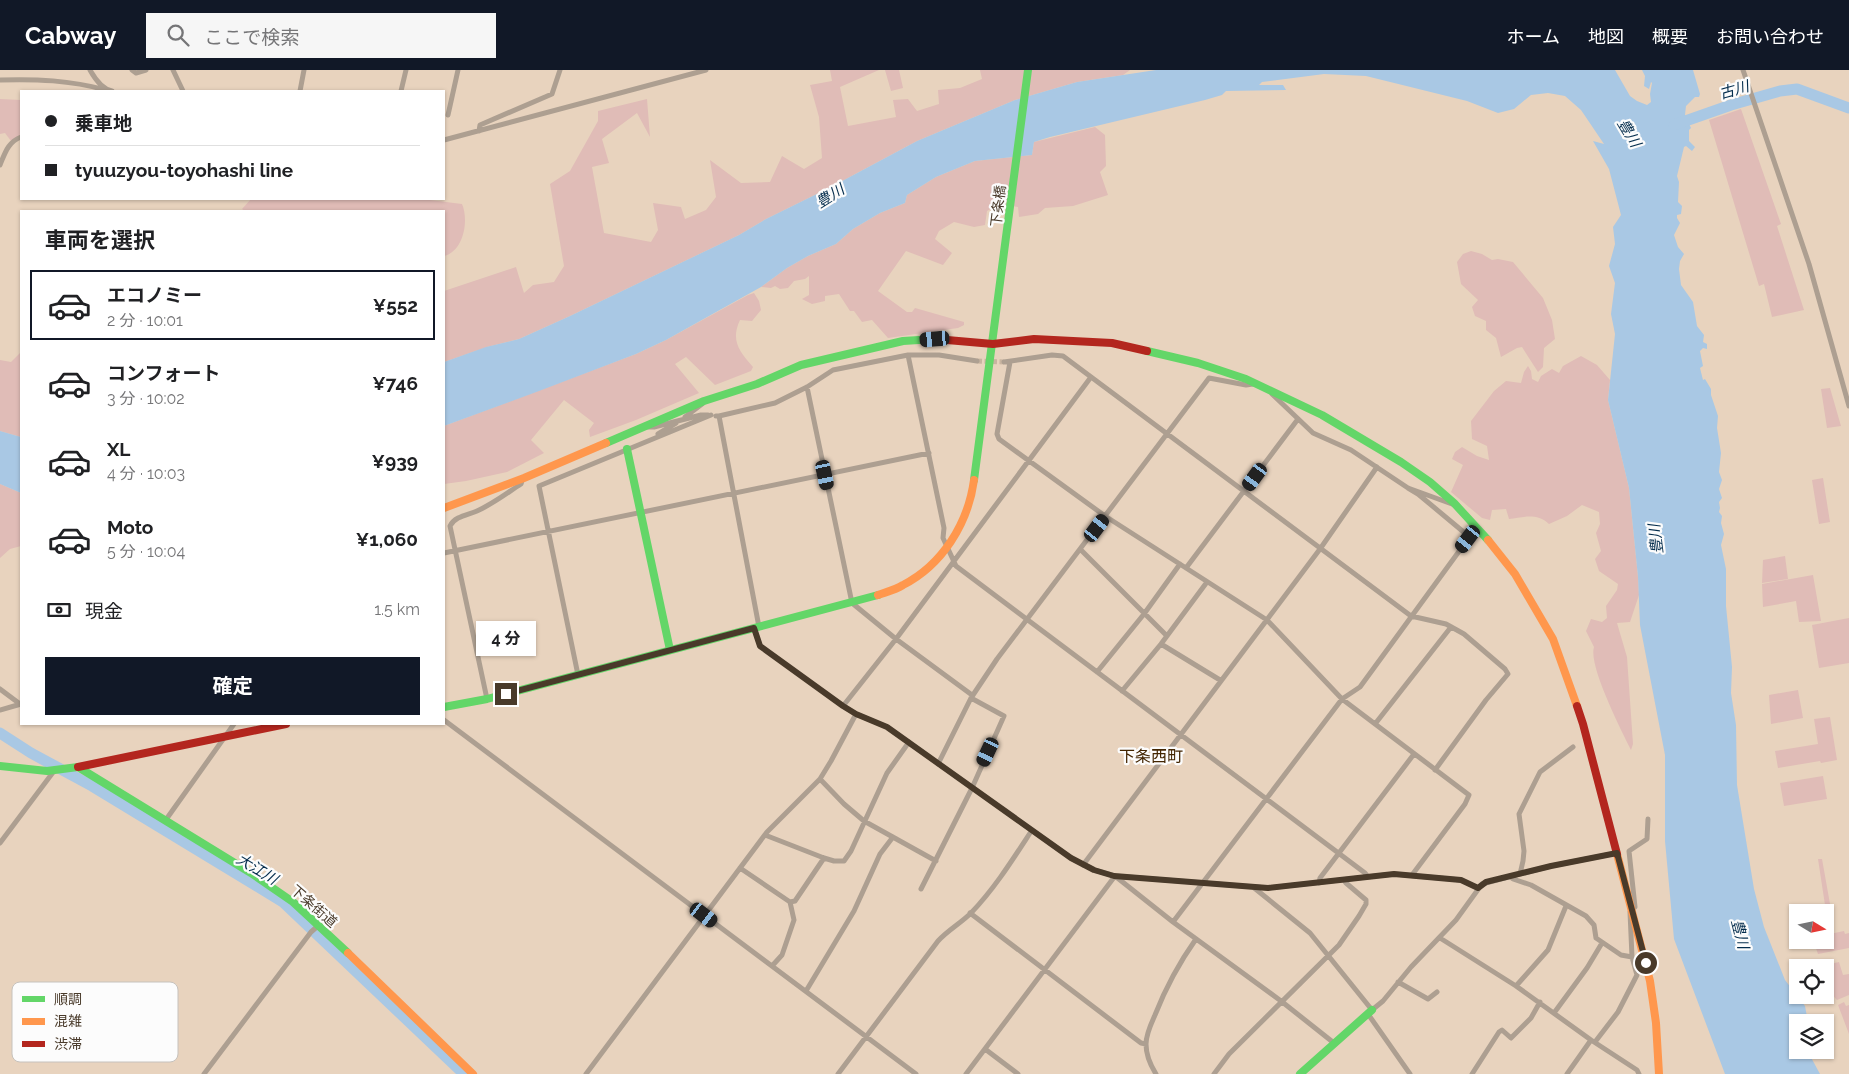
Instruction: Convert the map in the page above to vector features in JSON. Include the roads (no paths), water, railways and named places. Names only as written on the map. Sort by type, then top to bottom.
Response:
[{"type":"street","points":[[90,70],[106,90]]},
{"type":"street","points":[[132,70],[136,73],[146,70]]},
{"type":"street","points":[[173,70],[182,90]]},
{"type":"street","points":[[300,90],[304,70]]},
{"type":"street","points":[[401,90],[406,70]]},
{"type":"street","points":[[448,115],[458,70]]},
{"type":"street","points":[[479,131],[480,125],[552,94],[560,70]]},
{"type":"street","points":[[445,140],[706,70]]},
{"type":"street","name":"下条橋","points":[[445,707],[487,699],[873,597],[902,586],[920,575],[947,549],[958,532],[972,496],[1028,70]]},
{"type":"street","points":[[1743,70],[1809,264],[1849,406]]},
{"type":"street","points":[[0,80],[34,79],[73,82],[106,90]]},
{"type":"street","points":[[0,165],[4,152],[20,138]]},
{"type":"street","points":[[445,508],[524,478],[704,401],[757,384],[801,365],[903,341],[935,339],[993,344],[1034,339],[1112,344],[1198,363],[1246,379],[1253,384],[1266,388],[1322,415],[1401,462],[1430,482],[1457,506],[1502,556],[1554,639],[1583,724],[1650,980],[1656,1023],[1659,1074]]},
{"type":"street","points":[[644,426],[654,427],[682,418],[701,415],[718,416],[775,403],[807,387],[833,370],[908,356],[939,355],[978,361]]},
{"type":"street","points":[[1412,875],[1466,804],[1469,795],[1435,770],[1342,699],[1267,620],[1106,516],[999,439],[997,434],[1007,362],[1052,355],[1063,356],[1411,616],[1452,627],[1464,634],[1505,669],[1508,674],[1486,700],[1435,770]]},
{"type":"street","points":[[908,356],[944,528],[943,538],[956,566],[1366,873],[1368,877]]},
{"type":"street","points":[[843,706],[896,639],[1091,377]]},
{"type":"street","points":[[938,764],[971,697],[1209,378],[1246,385],[1253,384]]},
{"type":"street","points":[[807,387],[852,603],[971,697],[1004,716],[972,788],[921,888]]},
{"type":"street","points":[[1173,922],[1342,699],[1360,686],[1468,539],[1466,534],[1418,494],[1351,450],[1313,433],[1266,388]]},
{"type":"street","points":[[644,442],[700,407],[704,401]]},
{"type":"street","points":[[578,675],[539,486],[711,415]]},
{"type":"street","points":[[718,416],[760,646],[843,706],[856,714],[887,727],[1083,865],[1114,876],[1268,888],[1394,874],[1461,880],[1478,888]]},
{"type":"street","points":[[1186,568],[1298,418]]},
{"type":"street","points":[[628,449],[670,650]]},
{"type":"street","points":[[445,553],[928,453]]},
{"type":"street","points":[[1083,865],[1320,549],[1377,468]]},
{"type":"street","points":[[487,699],[450,526],[457,518],[489,506],[521,484],[524,478]]},
{"type":"street","points":[[1408,488],[1457,506]]},
{"type":"street","points":[[1081,550],[1167,636]]},
{"type":"street","points":[[1098,672],[1144,614],[1180,564]]},
{"type":"street","points":[[1122,690],[1161,644],[1208,582]]},
{"type":"street","points":[[1375,724],[1452,627]]},
{"type":"street","points":[[1161,644],[1220,680]]},
{"type":"street","points":[[0,689],[20,704]]},
{"type":"street","points":[[0,710],[20,704]]},
{"type":"street","points":[[586,1074],[765,835],[820,779],[856,714]]},
{"type":"street","points":[[445,721],[916,1074]]},
{"type":"street","points":[[165,821],[233,725]]},
{"type":"street","points":[[0,766],[32,771],[56,771],[281,725]]},
{"type":"street","points":[[765,835],[824,858],[844,862],[851,851],[887,773],[909,742]]},
{"type":"street","points":[[1520,874],[1524,851],[1519,814],[1540,772],[1573,747]]},
{"type":"street","points":[[1319,882],[1320,878],[1414,754]]},
{"type":"street","name":"下条街道","points":[[75,768],[251,873],[293,902],[315,928],[473,1074]]},
{"type":"street","points":[[0,843],[56,771]]},
{"type":"street","points":[[820,779],[844,804],[864,821],[936,861]]},
{"type":"street","points":[[1566,1074],[1618,1012],[1637,975],[1632,957],[1630,912],[1635,907],[1628,851],[1647,839],[1648,819]]},
{"type":"street","points":[[838,1074],[944,934],[970,913],[1001,877],[1032,830]]},
{"type":"street","points":[[806,991],[854,911],[880,854],[893,837]]},
{"type":"street","points":[[1300,1074],[1382,1001],[1440,938],[1466,907],[1478,888],[1486,882],[1617,853]]},
{"type":"street","points":[[790,902],[795,901],[824,858]]},
{"type":"street","points":[[740,868],[790,902],[794,920],[782,955],[772,966]]},
{"type":"street","points":[[1114,876],[1334,1043]]},
{"type":"street","points":[[966,1074],[1114,876]]},
{"type":"street","points":[[1510,876],[1513,879],[1531,885],[1591,920],[1594,925],[1596,938],[1621,955],[1632,957]]},
{"type":"street","points":[[1214,1074],[1229,1054],[1339,945],[1366,904],[1366,900],[1344,880]]},
{"type":"street","points":[[1253,887],[1310,933],[1370,1012],[1410,1074]]},
{"type":"street","points":[[1516,986],[1548,950],[1566,906]]},
{"type":"street","points":[[970,913],[1146,1044]]},
{"type":"street","points":[[204,1074],[315,928]]},
{"type":"street","points":[[1440,938],[1540,1002],[1593,1041],[1637,1070],[1639,1074]]},
{"type":"street","points":[[1156,1074],[1147,1052],[1146,1044],[1151,1024],[1178,965],[1196,939]]},
{"type":"street","points":[[1554,1013],[1587,968],[1602,943]]},
{"type":"street","points":[[1398,982],[1428,999],[1437,992]]},
{"type":"street","points":[[1472,1074],[1499,1032],[1502,1030],[1511,1038],[1531,1018],[1540,1002]]},
{"type":"street","points":[[985,1049],[1018,1074]]},
{"type":"water","name":"豊川","points":[[1156,70],[1615,70],[1630,96],[1647,105],[1651,102],[1652,83],[1649,89],[1644,86],[1645,76],[1642,70],[1693,70],[1700,94],[1699,97],[1695,97],[1686,106],[1685,115],[1691,128],[1689,130],[1689,141],[1695,147],[1692,151],[1686,146],[1684,147],[1677,176],[1679,182],[1678,202],[1682,206],[1681,214],[1677,215],[1680,223],[1674,235],[1678,247],[1684,254],[1680,261],[1679,269],[1681,285],[1693,302],[1697,326],[1704,335],[1703,342],[1707,344],[1707,349],[1703,348],[1700,351],[1703,366],[1700,368],[1703,380],[1705,379],[1711,389],[1711,395],[1718,416],[1717,428],[1721,453],[1719,472],[1722,480],[1719,489],[1722,498],[1719,502],[1719,512],[1722,516],[1721,523],[1724,534],[1721,545],[1726,569],[1726,606],[1732,667],[1731,693],[1736,725],[1737,785],[1754,889],[1764,927],[1785,980],[1789,985],[1789,1004],[1803,1004],[1805,1006],[1806,1014],[1789,1014],[1789,1059],[1812,1059],[1820,1074],[1725,1074],[1674,939],[1665,841],[1665,755],[1640,625],[1638,577],[1629,488],[1608,400],[1615,334],[1611,314],[1615,283],[1609,266],[1615,244],[1613,227],[1621,215],[1609,169],[1593,141],[1604,144],[1581,110],[1565,96],[1548,93],[1531,95],[1514,109],[1498,113],[1467,101],[1366,76],[1324,74],[1262,82],[1259,85],[1283,85],[1286,90],[1226,91],[1222,95],[1205,100],[1050,137],[1034,142],[1032,155],[975,161],[936,177],[907,195],[905,203],[880,213],[853,229],[836,244],[808,256],[787,268],[761,287],[666,340],[636,354],[445,426],[445,362],[486,347],[519,339],[570,316],[739,235],[766,219],[917,141],[1015,100],[1077,82]]},
{"type":"water","points":[[0,431],[20,437],[20,493],[0,484]]},
{"type":"waterway","name":"古川","points":[[1674,125],[1731,105],[1780,91],[1797,89],[1849,108]]},
{"type":"waterway","name":"大江川","points":[[0,733],[31,753],[92,786],[283,902],[464,1074]]},
{"type":"tunnel","points":[[977,361],[1004,362]]},
{"type":"district","name":"下条西町","points":[[1151,756]]}]
